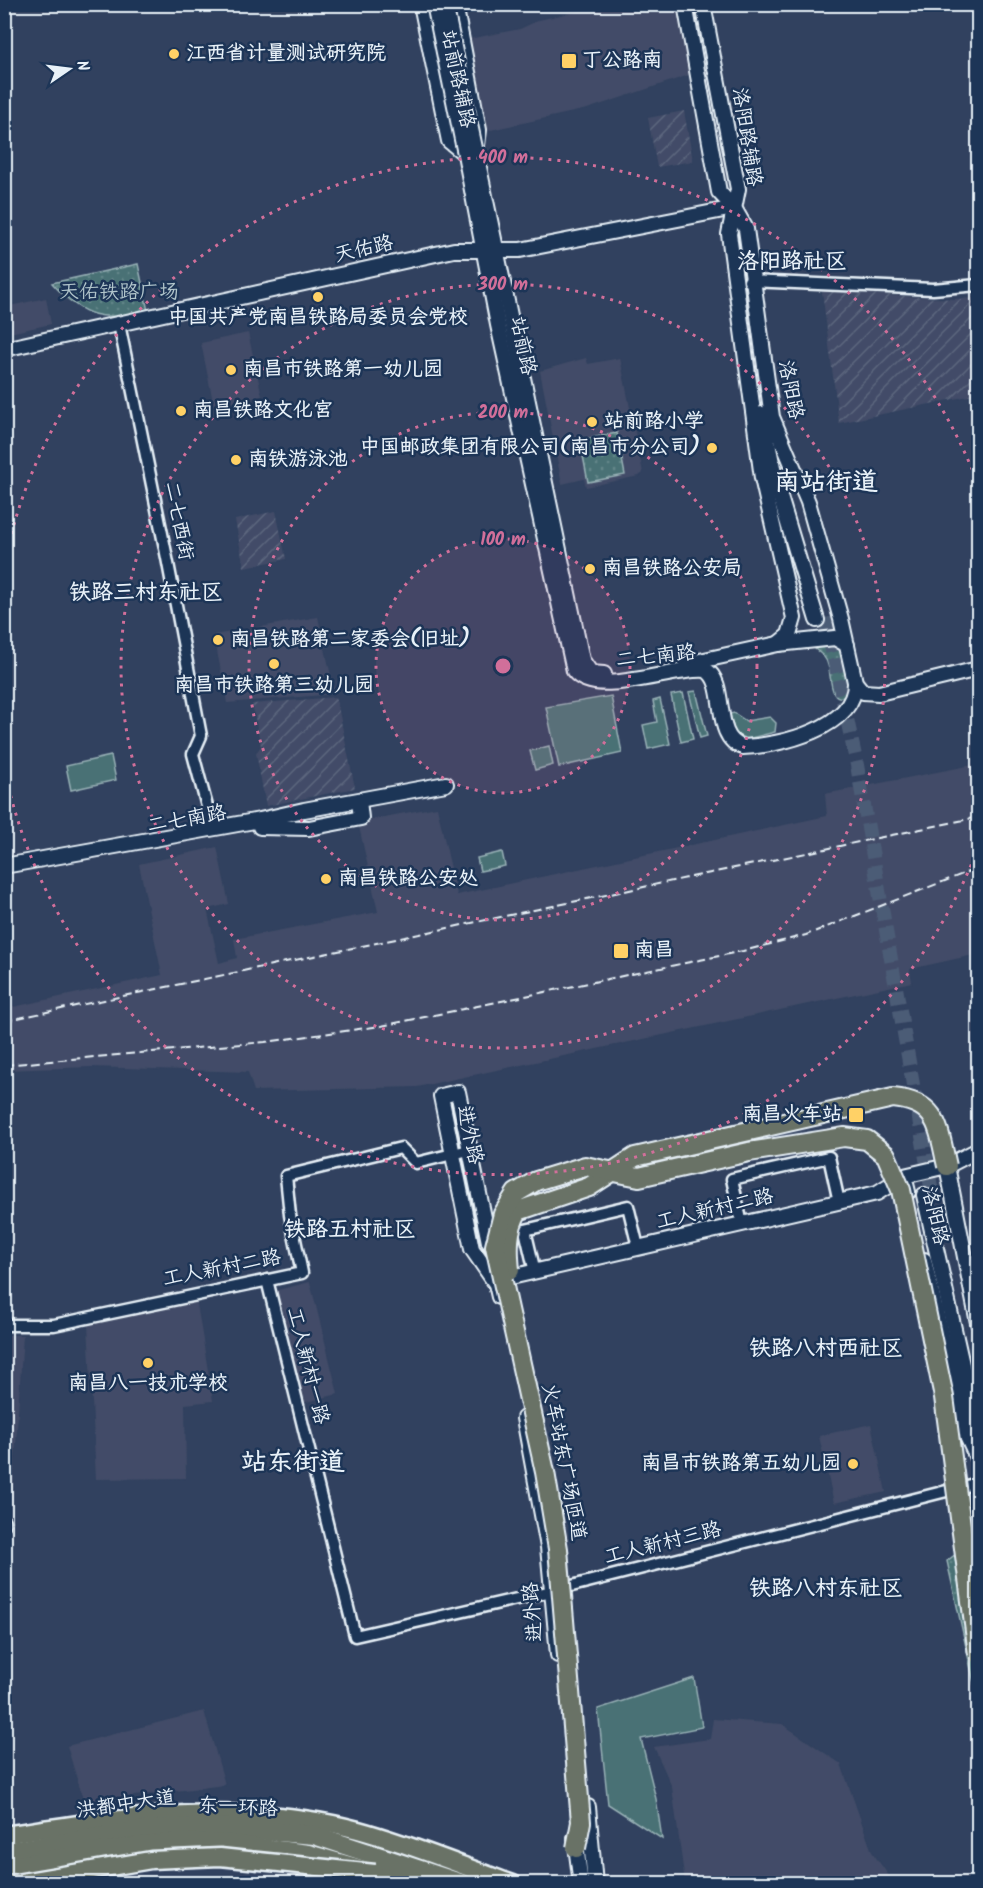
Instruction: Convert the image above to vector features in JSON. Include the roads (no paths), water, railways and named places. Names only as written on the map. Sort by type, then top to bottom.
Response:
[{"type":"highway","points":[[504,1281],[512,1220],[518,1211],[589,1187],[635,1157],[892,1098],[912,1100],[927,1109],[940,1133],[947,1166]]},
{"type":"highway","name":"火车站东广场匝道","points":[[576,1848],[581,1822],[558,1549],[545,1472],[495,1246],[503,1214],[516,1193],[536,1181],[585,1166],[639,1177],[749,1152],[844,1137],[867,1140],[886,1155],[901,1190],[944,1397],[978,1654]]},
{"type":"highway","name":"东一环路","points":[[4,1852],[129,1832],[178,1827],[230,1828],[314,1835],[463,1884]]},
{"type":"highway","name":"东一环路","points":[[4,1867],[180,1842],[232,1844],[308,1854],[367,1878],[411,1884]]},
{"type":"main road","points":[[4,1835],[103,1820],[189,1812],[301,1819],[358,1830],[513,1884]]},
{"type":"main road","name":"洪都中大道","points":[[4,1844],[138,1823],[218,1818],[339,1833],[497,1884]]},
{"type":"main road","points":[[4,1881],[142,1857],[191,1853],[241,1854],[367,1878]]},
{"type":"main road","points":[[10,1884],[151,1860],[220,1857],[367,1878]]},
{"type":"street","name":"站前路辅路","points":[[422,4],[449,141],[470,154],[479,130],[455,4]]},
{"type":"street","name":"站前路","points":[[434,4],[470,154]]},
{"type":"street","name":"站前路","points":[[445,4],[489,251],[575,658]]},
{"type":"street","name":"洛阳路辅路","points":[[685,4],[719,192],[734,208]]},
{"type":"street","name":"洛阳路","points":[[693,4],[734,208],[767,446],[777,487],[821,619],[771,434],[751,281]]},
{"type":"street","name":"洛阳路辅路","points":[[703,4],[738,189],[734,208]]},
{"type":"street","points":[[978,4],[978,12]]},
{"type":"street","name":"洛阳路","points":[[734,208],[742,230],[772,417],[808,502],[847,645]]},
{"type":"street","name":"洛阳路","points":[[734,208],[729,234],[762,478],[794,618]]},
{"type":"street","name":"天佑路","points":[[4,349],[454,250],[520,250],[734,208]]},
{"type":"street","points":[[751,281],[933,289],[978,285]]},
{"type":"street","name":"二七西街","points":[[119,324],[201,736],[193,754],[213,829]]},
{"type":"street","points":[[794,618],[801,630],[809,634],[837,628],[841,619]]},
{"type":"street","points":[[778,644],[789,634],[794,618]]},
{"type":"street","name":"二七南路","points":[[575,658],[591,673],[617,673],[660,669],[778,644],[835,638],[847,645]]},
{"type":"street","points":[[846,706],[854,695],[855,682],[847,645]]},
{"type":"street","name":"二七南路","points":[[575,658],[579,676],[595,682],[698,670],[709,672],[715,681],[728,734],[736,744],[743,747],[816,731],[833,720],[846,706],[978,676]]},
{"type":"street","points":[[855,682],[863,692],[879,693],[978,669]]},
{"type":"street","name":"二七南路","points":[[4,866],[446,784]]},
{"type":"street","name":"二七南路","points":[[4,875],[266,826],[309,828],[362,818],[359,801]]},
{"type":"street","name":"进外路","points":[[581,1884],[548,1547],[504,1281],[472,1249],[441,1096],[458,1092],[489,1242],[504,1281],[565,1539],[595,1884]]},
{"type":"street","name":"工人新村二路","points":[[4,1325],[54,1325],[302,1274],[290,1215],[286,1176],[401,1148],[416,1163],[469,1150]]},
{"type":"street","points":[[947,1166],[978,1150]]},
{"type":"street","points":[[742,1224],[732,1179],[829,1157],[839,1202]]},
{"type":"street","name":"洛阳路","points":[[978,1323],[947,1166],[904,1176],[964,1430],[978,1460]]},
{"type":"street","name":"工人新村二路","points":[[504,1281],[638,1247],[878,1193],[904,1176]]},
{"type":"street","name":"洛阳路","points":[[978,1400],[928,1194],[978,1436]]},
{"type":"street","points":[[535,1272],[525,1230],[628,1206],[638,1247]]},
{"type":"street","name":"工人新村一路","points":[[267,1280],[355,1636]]},
{"type":"street","name":"工人新村三路","points":[[355,1636],[552,1591],[978,1483]]},
{"type":"tunnel","points":[[825,618],[857,765],[932,1193]]},
{"type":"railway","points":[[4,1021],[978,817]]},
{"type":"railway","points":[[4,1065],[265,1042],[381,1026],[743,951],[806,935],[978,868]]},
{"type":"place","name":"江西省计量测试研究院","points":[[174,54]]},
{"type":"place","name":"丁公路南","points":[[569,61]]},
{"type":"place","name":"中国共产党南昌铁路局委员会党校","points":[[318,297]]},
{"type":"place","name":"南昌市铁路第一幼儿园","points":[[231,370]]},
{"type":"place","name":"南昌铁路文化宫","points":[[181,411]]},
{"type":"place","name":"站前路小学","points":[[592,422]]},
{"type":"place","name":"中国邮政集团有限公司(南昌市分公司)","points":[[712,448]]},
{"type":"place","name":"南铁游泳池","points":[[236,460]]},
{"type":"place","name":"南昌铁路公安局","points":[[590,569]]},
{"type":"place","name":"南昌铁路第二家委会(旧址)","points":[[218,640]]},
{"type":"place","name":"南昌市铁路第三幼儿园","points":[[274,664]]},
{"type":"place","name":"南昌铁路公安处","points":[[326,879]]},
{"type":"place","name":"南昌","points":[[621,951]]},
{"type":"place","name":"南昌火车站","points":[[856,1115]]},
{"type":"place","name":"南昌八一技术学校","points":[[148,1363]]},
{"type":"place","name":"南昌市铁路第五幼儿园","points":[[853,1464]]},
{"type":"district","name":"洛阳路社区","points":[[792,262]]},
{"type":"district","name":"南站街道","points":[[826,483]]},
{"type":"district","name":"铁路三村东社区","points":[[146,593]]},
{"type":"district","name":"铁路五村社区","points":[[350,1230]]},
{"type":"district","name":"铁路八村西社区","points":[[826,1349]]},
{"type":"district","name":"站东街道","points":[[293,1463]]},
{"type":"district","name":"铁路八村东社区","points":[[826,1589]]},
{"type":"park label","name":"天佑铁路广场","points":[[119,293]]}]
